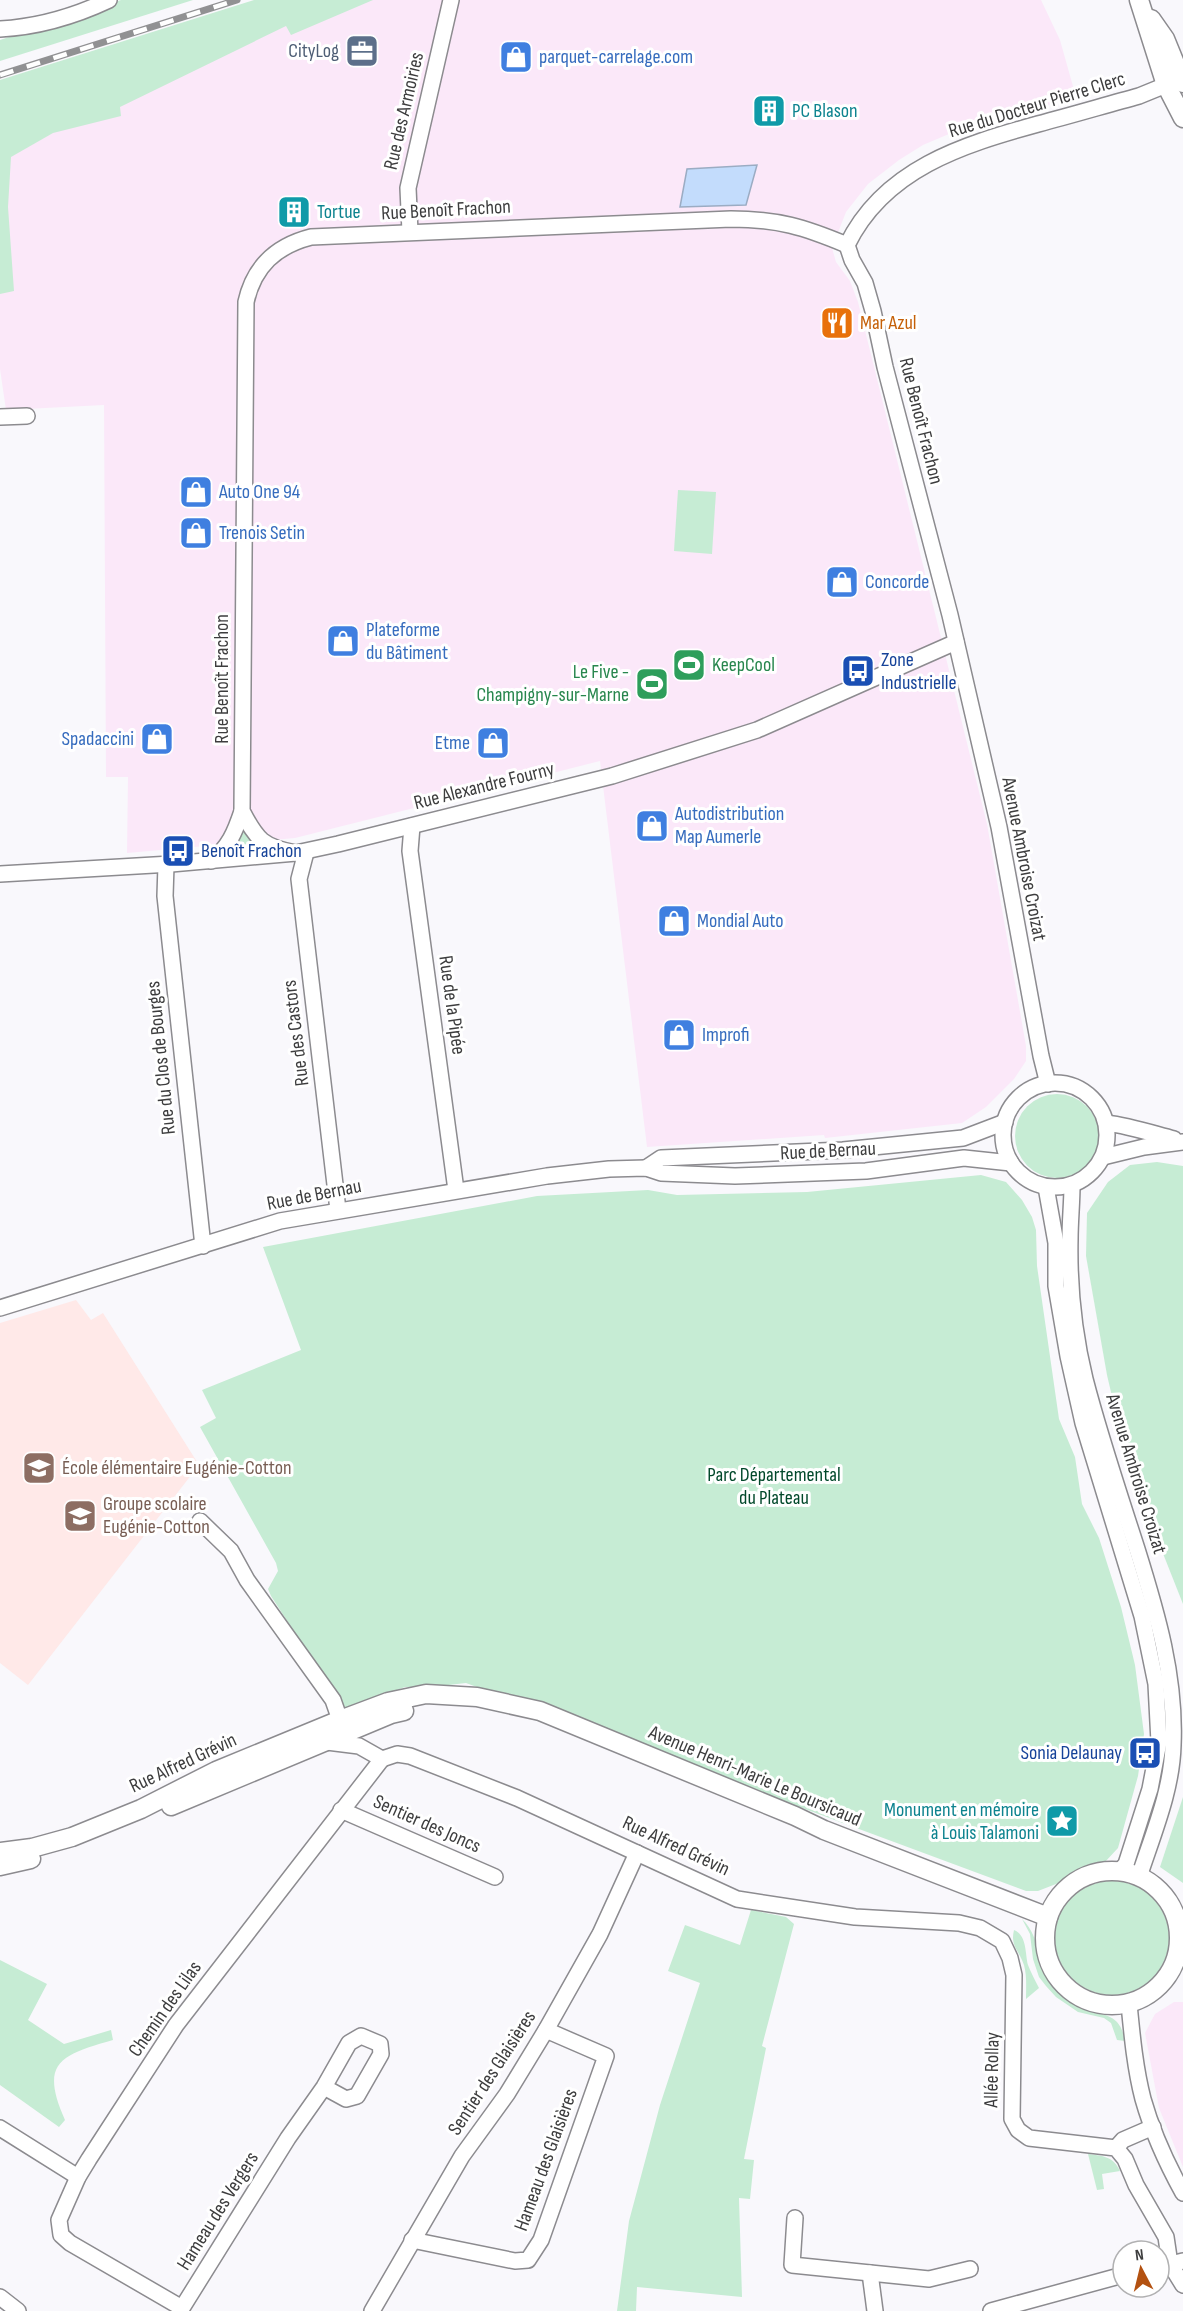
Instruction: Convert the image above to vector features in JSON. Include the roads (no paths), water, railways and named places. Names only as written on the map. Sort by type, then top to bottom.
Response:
[{"type":"main road","points":[[1141,4],[1165,39],[1178,84],[1183,118]]},
{"type":"main road","name":"Rue Alfred Grévin","points":[[0,1852],[32,1848],[72,1837],[141,1809],[216,1771],[388,1702],[426,1694],[477,1697]]},
{"type":"main road","name":"Rue Alfred Grévin","points":[[0,1866],[56,1854],[391,1714],[429,1704],[477,1697]]},
{"type":"main road","name":"Avenue Henri-Marie Le Boursicaud","points":[[477,1697],[540,1711],[825,1830],[1048,1917]]},
{"type":"main road","points":[[1155,1991],[1168,1977],[1181,1944],[1172,1906],[1158,1889],[1139,1877],[1120,1872],[1097,1873],[1076,1881],[1059,1896],[1048,1917],[1044,1937],[1047,1957],[1056,1976],[1070,1991],[1088,2001],[1108,2006],[1129,2004],[1155,1991],[1173,1981],[1183,1979]]},
{"type":"street","points":[[0,29],[40,24],[109,0]]},
{"type":"street","name":"Rue des Armoiries","points":[[410,232],[408,188],[451,0]]},
{"type":"street","name":"Rue du Docteur Pierre Clerc","points":[[847,245],[856,227],[870,211],[892,188],[923,165],[970,145],[1178,84]]},
{"type":"street","name":"Rue Benoît Frachon","points":[[301,853],[265,845],[254,835],[242,811],[246,302],[250,284],[262,266],[282,248],[298,241],[311,237],[410,232],[760,219],[794,224],[847,245],[852,260],[865,283],[873,311],[885,367],[956,642]]},
{"type":"street","points":[[0,417],[27,416]]},
{"type":"street","name":"Rue Alexandre Fourny","points":[[0,874],[166,865],[301,853],[612,776],[757,730],[956,642]]},
{"type":"street","name":"Avenue Ambroise Croizat","points":[[956,642],[999,826],[1048,1084]]},
{"type":"street","points":[[211,861],[224,850],[235,834],[242,811]]},
{"type":"street","name":"Rue de la Pipée","points":[[412,826],[410,851],[456,1190]]},
{"type":"street","name":"Rue des Castors","points":[[301,853],[299,879],[338,1210]]},
{"type":"street","name":"Rue du Clos de Bourges","points":[[166,865],[165,896],[203,1246]]},
{"type":"street","points":[[1048,1084],[1064,1084],[1078,1088],[1096,1103],[1106,1123],[1107,1140],[1103,1157],[1084,1179],[1072,1185],[1046,1186],[1032,1182],[1020,1174],[1011,1163],[1004,1143],[1005,1122],[1011,1108],[1021,1096],[1034,1088],[1048,1084]]},
{"type":"street","name":"Rue de Bernau","points":[[646,1168],[661,1158],[843,1150],[963,1138],[1005,1122]]},
{"type":"street","points":[[1106,1123],[1130,1126],[1183,1141]]},
{"type":"street","points":[[1103,1157],[1183,1141]]},
{"type":"street","name":"Rue de Bernau","points":[[0,1308],[280,1221],[456,1190],[558,1175],[609,1169],[646,1168],[661,1173],[735,1176],[866,1171],[964,1158],[1011,1163]]},
{"type":"street","name":"Avenue Ambroise Croizat","points":[[1072,1185],[1070,1241],[1072,1294],[1083,1368],[1157,1613],[1167,1656],[1173,1699],[1171,1769],[1139,1877]]},
{"type":"street","name":"Avenue Ambroise Croizat","points":[[1046,1186],[1056,1244],[1056,1286],[1068,1356],[1083,1423],[1142,1616],[1156,1684],[1159,1742],[1150,1790],[1126,1864],[1120,1872]]},
{"type":"street","points":[[200,1521],[231,1551],[247,1580],[333,1700],[340,1720]]},
{"type":"street","name":"Rue Alfred Grévin","points":[[327,1742],[359,1746],[382,1759],[397,1754],[410,1756],[517,1798],[737,1899],[855,1917],[959,1923],[980,1928],[1002,1941],[1010,1958]]},
{"type":"street","name":"Chemin des Lilas","points":[[129,2279],[70,2243],[61,2235],[59,2220],[78,2177],[176,2025],[382,1759]]},
{"type":"street","name":"Sentier des Joncs","points":[[341,1810],[495,1877]]},
{"type":"street","name":"Sentier des Glaisières","points":[[372,2311],[462,2156],[507,2094],[546,2030],[600,1934],[637,1853]]},
{"type":"street","name":"Allée Rollay","points":[[1010,1958],[1014,1975],[1012,2119],[1018,2130],[1029,2138],[1116,2148]]},
{"type":"street","points":[[1129,2004],[1133,2045],[1143,2099],[1183,2193]]},
{"type":"street","name":"Hameau des Glaisières","points":[[412,2240],[515,2261],[528,2260],[541,2240],[606,2056],[546,2030]]},
{"type":"street","name":"Hameau des Vergers","points":[[129,2279],[182,2308],[288,2138],[324,2087]]},
{"type":"street","points":[[1153,2127],[1123,2140],[1116,2148],[1125,2159],[1136,2185],[1166,2239]]},
{"type":"street","points":[[0,2128],[78,2177]]},
{"type":"street","points":[[795,2218],[792,2265],[929,2279],[970,2270]]},
{"type":"street","points":[[1171,2264],[1183,2285]]},
{"type":"street","points":[[870,2273],[875,2311]]},
{"type":"street","points":[[991,2311],[1111,2278]]},
{"type":"street","points":[[0,2297],[18,2311]]},
{"type":"water","points":[[757,165],[746,205],[680,207],[687,169]]},
{"type":"railway","points":[[0,75],[237,0]]},
{"type":"place","name":"CityLog","points":[[362,51]]},
{"type":"place","name":"parquet-carrelage.com","points":[[516,57]]},
{"type":"place","name":"PC Blason","points":[[769,111]]},
{"type":"place","name":"Tortue","points":[[294,212]]},
{"type":"place","name":"Mar Azul","points":[[837,323]]},
{"type":"place","name":"Auto One 94","points":[[196,492]]},
{"type":"place","name":"Trenois Setin","points":[[196,533]]},
{"type":"place","name":"Concorde","points":[[842,582]]},
{"type":"place","name":"Plateforme du Bâtiment","points":[[343,641]]},
{"type":"place","name":"KeepCool","points":[[689,665]]},
{"type":"place","name":"Zone Industrielle","points":[[858,671]]},
{"type":"place","name":"Le Five - Champigny-sur-Marne","points":[[652,684]]},
{"type":"place","name":"Spadaccini","points":[[157,739]]},
{"type":"place","name":"Etme","points":[[493,743]]},
{"type":"place","name":"Autodistribution Map Aumerle","points":[[652,826]]},
{"type":"place","name":"Benoît Frachon","points":[[178,851]]},
{"type":"place","name":"Mondial Auto","points":[[674,921]]},
{"type":"place","name":"Improfi","points":[[679,1035]]},
{"type":"place","name":"École élémentaire Eugénie-Cotton","points":[[39,1468]]},
{"type":"place","name":"Groupe scolaire Eugénie-Cotton","points":[[80,1516]]},
{"type":"place","name":"Sonia Delaunay","points":[[1145,1753]]},
{"type":"place","name":"Monument en mémoire à Louis Talamoni","points":[[1062,1821]]},
{"type":"park label","name":"Parc Départemental du Plateau","points":[[774,1486]]}]
